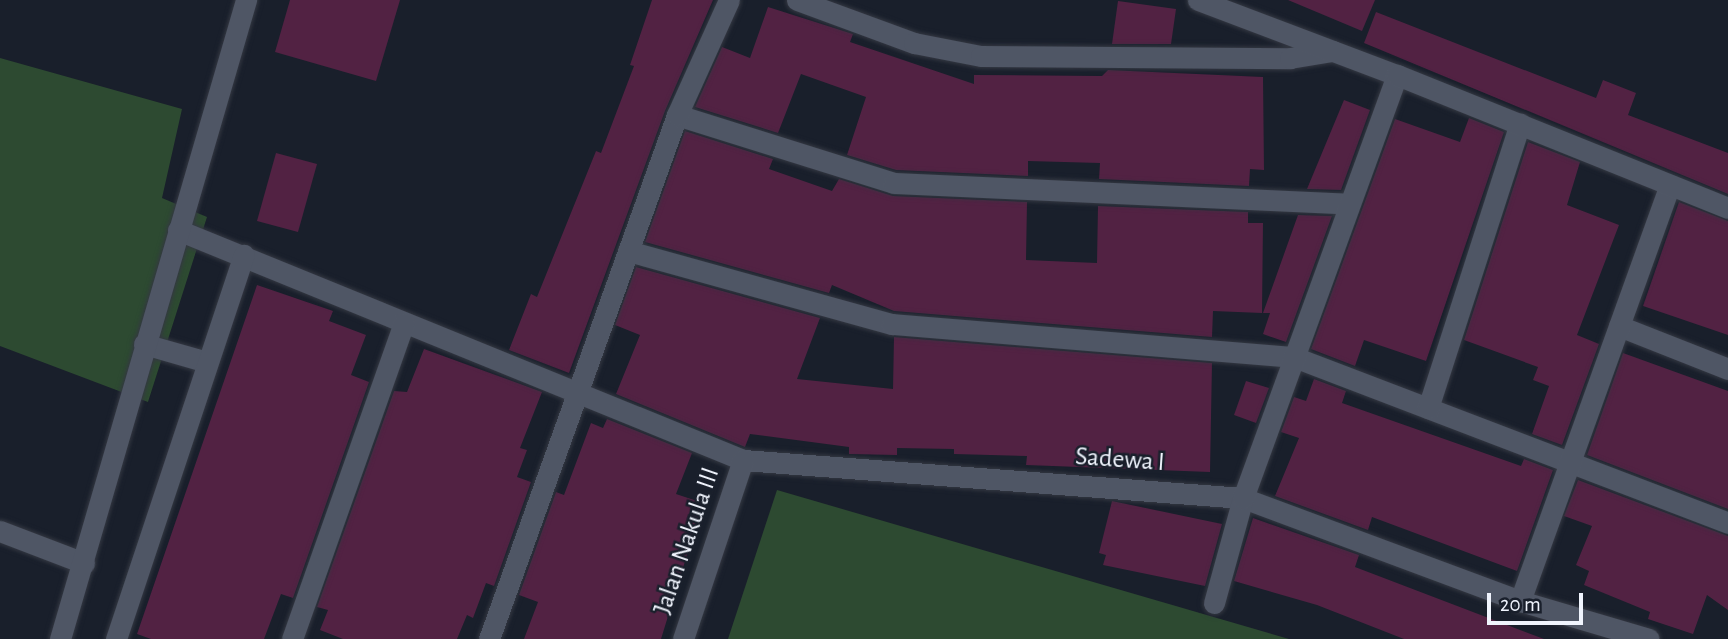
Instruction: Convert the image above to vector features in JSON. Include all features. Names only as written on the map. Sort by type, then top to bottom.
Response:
[{"type":"street","points":[[60,639],[246,0]]},
{"type":"street","points":[[489,639],[677,115],[729,0]]},
{"type":"street","points":[[797,0],[914,43],[981,56],[1290,58],[1332,51]]},
{"type":"street","points":[[1198,0],[1397,75],[1728,208]]},
{"type":"street","points":[[1214,603],[1242,498],[1397,75]]},
{"type":"street","points":[[677,115],[894,183],[1349,204]]},
{"type":"street","points":[[1428,408],[1520,124]]},
{"type":"street","points":[[1520,601],[1670,185]]},
{"type":"street","name":"Sadewa I","points":[[178,230],[743,460],[1242,498],[1520,601],[1650,639]]},
{"type":"street","points":[[628,251],[892,324],[1294,357],[1728,523]]},
{"type":"street","points":[[116,639],[244,255]]},
{"type":"street","points":[[292,639],[404,323]]},
{"type":"street","points":[[1619,326],[1728,369]]},
{"type":"street","points":[[144,344],[207,362]]},
{"type":"street","name":"Jalan Nakula III","points":[[683,639],[743,460]]},
{"type":"street","points":[[0,531],[84,563]]},
{"type":"green space","points":[[0,58],[182,109],[162,198],[207,217],[148,402],[0,346]]},
{"type":"green space","points":[[777,490],[1289,639],[728,639]]},
{"type":"building","points":[[290,0],[400,0],[376,81],[275,52]]},
{"type":"building","points":[[652,0],[713,0],[665,111],[569,373],[509,350],[531,294],[537,297],[596,151],[601,153],[634,66],[630,65]]},
{"type":"building","points":[[1288,0],[1375,0],[1362,31]]},
{"type":"building","points":[[1118,1],[1176,9],[1171,44],[1112,44]]},
{"type":"building","points":[[768,7],[853,34],[850,42],[974,84],[974,75],[1102,76],[1108,70],[1263,77],[1264,170],[1250,169],[1249,186],[1099,179],[1100,163],[1028,161],[1028,176],[896,170],[847,155],[866,97],[801,74],[778,133],[695,107],[722,47],[750,58]]},
{"type":"building","points":[[1376,12],[1596,98],[1603,80],[1636,93],[1628,115],[1728,153],[1728,194],[1364,43]]},
{"type":"building","points":[[1344,100],[1370,110],[1341,190],[1307,189]]},
{"type":"building","points":[[1469,118],[1504,132],[1426,361],[1364,340],[1355,366],[1311,349],[1395,119],[1460,142]]},
{"type":"building","points":[[685,131],[773,159],[769,169],[832,191],[839,179],[893,196],[1027,202],[1026,260],[1097,263],[1098,206],[1248,212],[1248,223],[1263,223],[1262,313],[1213,311],[1212,337],[894,311],[832,285],[829,293],[645,242]]},
{"type":"building","points":[[1528,142],[1580,162],[1567,205],[1619,225],[1577,335],[1599,344],[1562,445],[1532,434],[1549,386],[1533,380],[1538,367],[1464,340]]},
{"type":"building","points":[[276,153],[317,164],[298,232],[257,221]]},
{"type":"building","points":[[1679,202],[1728,221],[1728,335],[1643,306]]},
{"type":"building","points":[[1298,215],[1332,216],[1286,342],[1263,334],[1270,313],[1263,313]]},
{"type":"building","points":[[636,267],[820,318],[797,379],[893,389],[894,337],[1212,363],[1210,472],[1026,465],[1027,456],[954,454],[954,449],[897,448],[897,455],[849,454],[849,447],[750,434],[745,447],[616,394],[640,335],[615,325]]},
{"type":"building","points":[[257,285],[333,311],[329,321],[366,335],[351,375],[369,382],[293,598],[281,594],[264,639],[151,639],[137,634]]},
{"type":"building","points":[[424,349],[542,392],[520,448],[527,450],[517,477],[531,482],[494,586],[486,583],[473,618],[467,615],[457,639],[343,639],[320,630],[328,610],[317,607],[394,391],[407,392]]},
{"type":"building","points":[[1623,353],[1728,391],[1728,509],[1587,455]]},
{"type":"building","points":[[1314,379],[1346,391],[1342,403],[1521,466],[1524,459],[1553,470],[1517,571],[1372,517],[1368,530],[1275,496],[1299,438],[1281,432],[1294,397],[1306,401]]},
{"type":"building","points":[[1246,381],[1269,388],[1256,423],[1234,415]]},
{"type":"building","points":[[607,419],[692,453],[676,494],[703,503],[661,639],[524,639],[538,602],[519,595],[556,492],[564,495],[591,423],[603,428]]},
{"type":"building","points":[[1578,480],[1728,536],[1728,610],[1707,595],[1693,634],[1648,619],[1650,612],[1584,585],[1589,571],[1576,565],[1592,526],[1564,516]]},
{"type":"building","points":[[1112,501],[1222,524],[1205,586],[1103,565],[1106,555],[1099,553]]},
{"type":"building","points":[[1253,518],[1359,555],[1355,567],[1544,639],[1404,639],[1317,605],[1234,581]]}]
